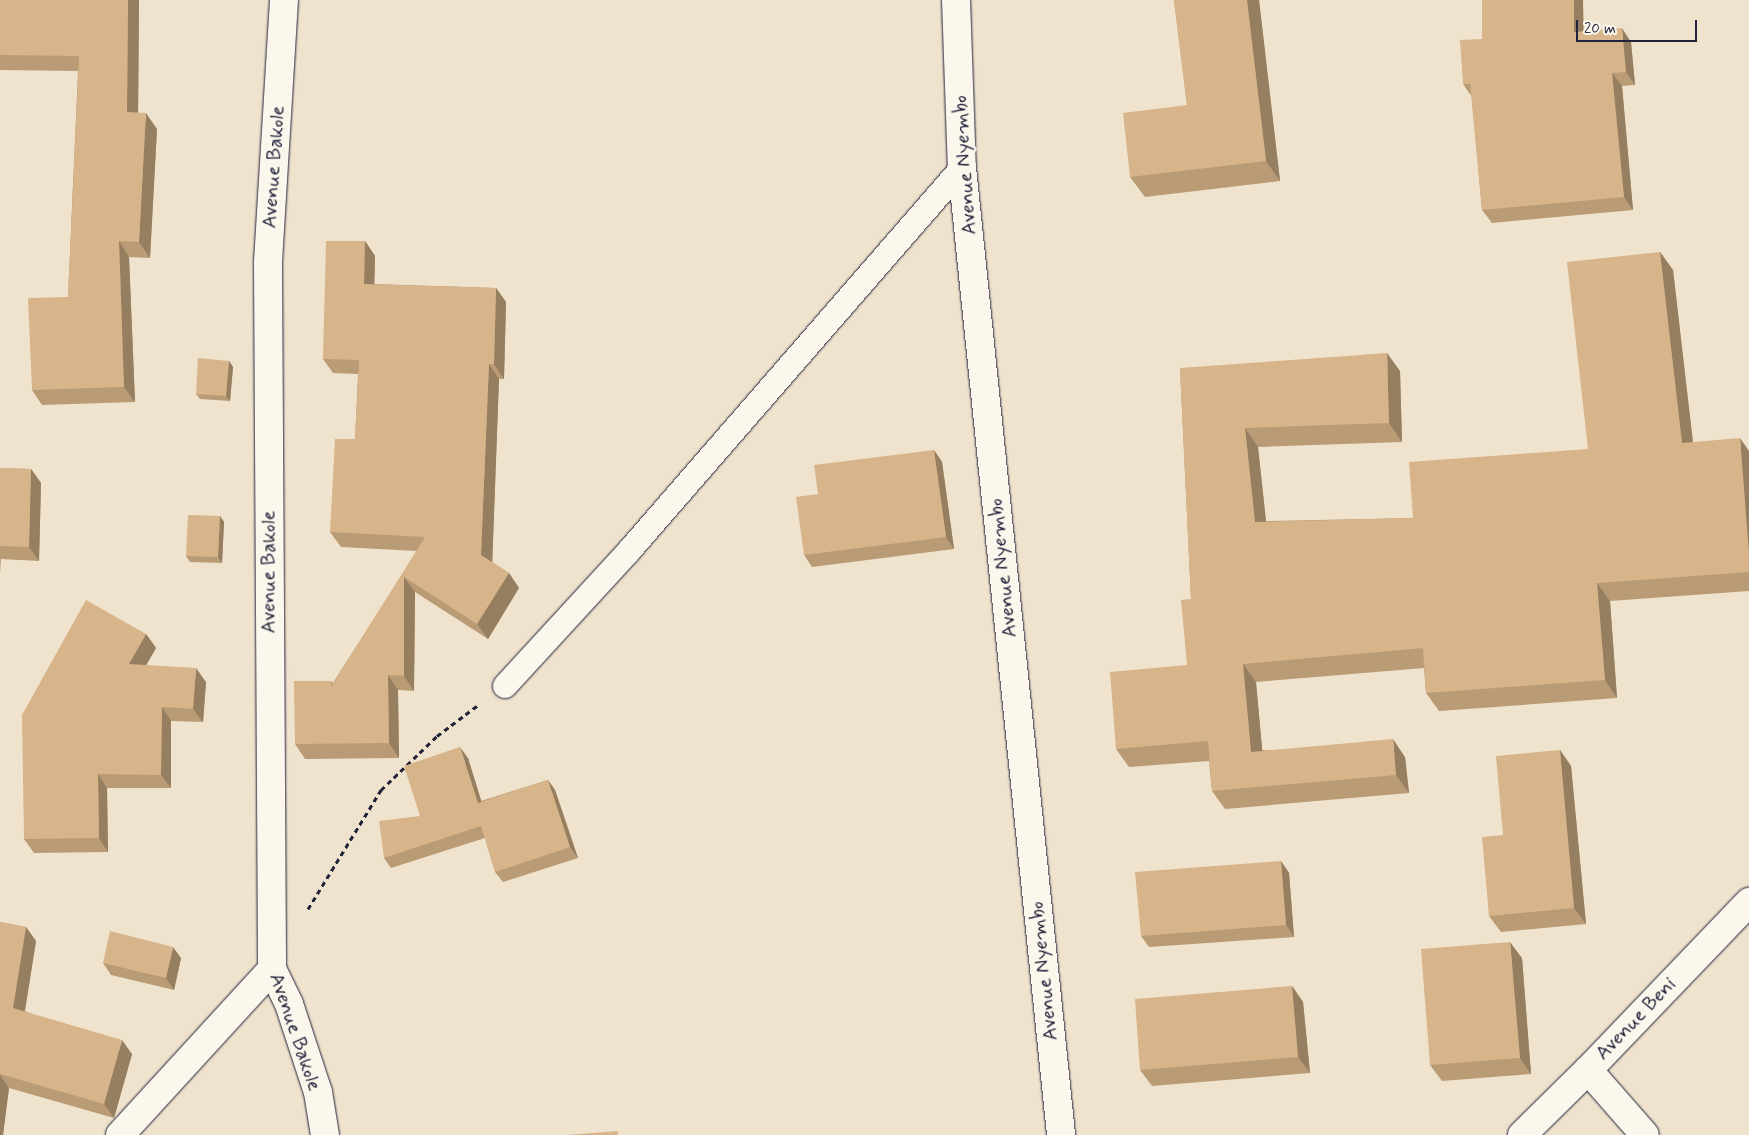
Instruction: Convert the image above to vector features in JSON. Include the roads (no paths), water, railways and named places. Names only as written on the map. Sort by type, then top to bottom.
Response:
[{"type":"street","name":"Avenue Bakole","points":[[284,0],[268,264],[272,969],[289,1004],[318,1092],[325,1135]]},
{"type":"street","name":"Avenue Nyembo","points":[[956,0],[962,168],[1061,1135]]},
{"type":"street","name":"Avenue Beni","points":[[1522,1135],[1588,1070],[1749,902]]},
{"type":"street","points":[[120,1135],[272,969]]},
{"type":"street","points":[[1588,1070],[1645,1135]]},
{"type":"lane","points":[[505,686],[629,551],[962,168]]}]
